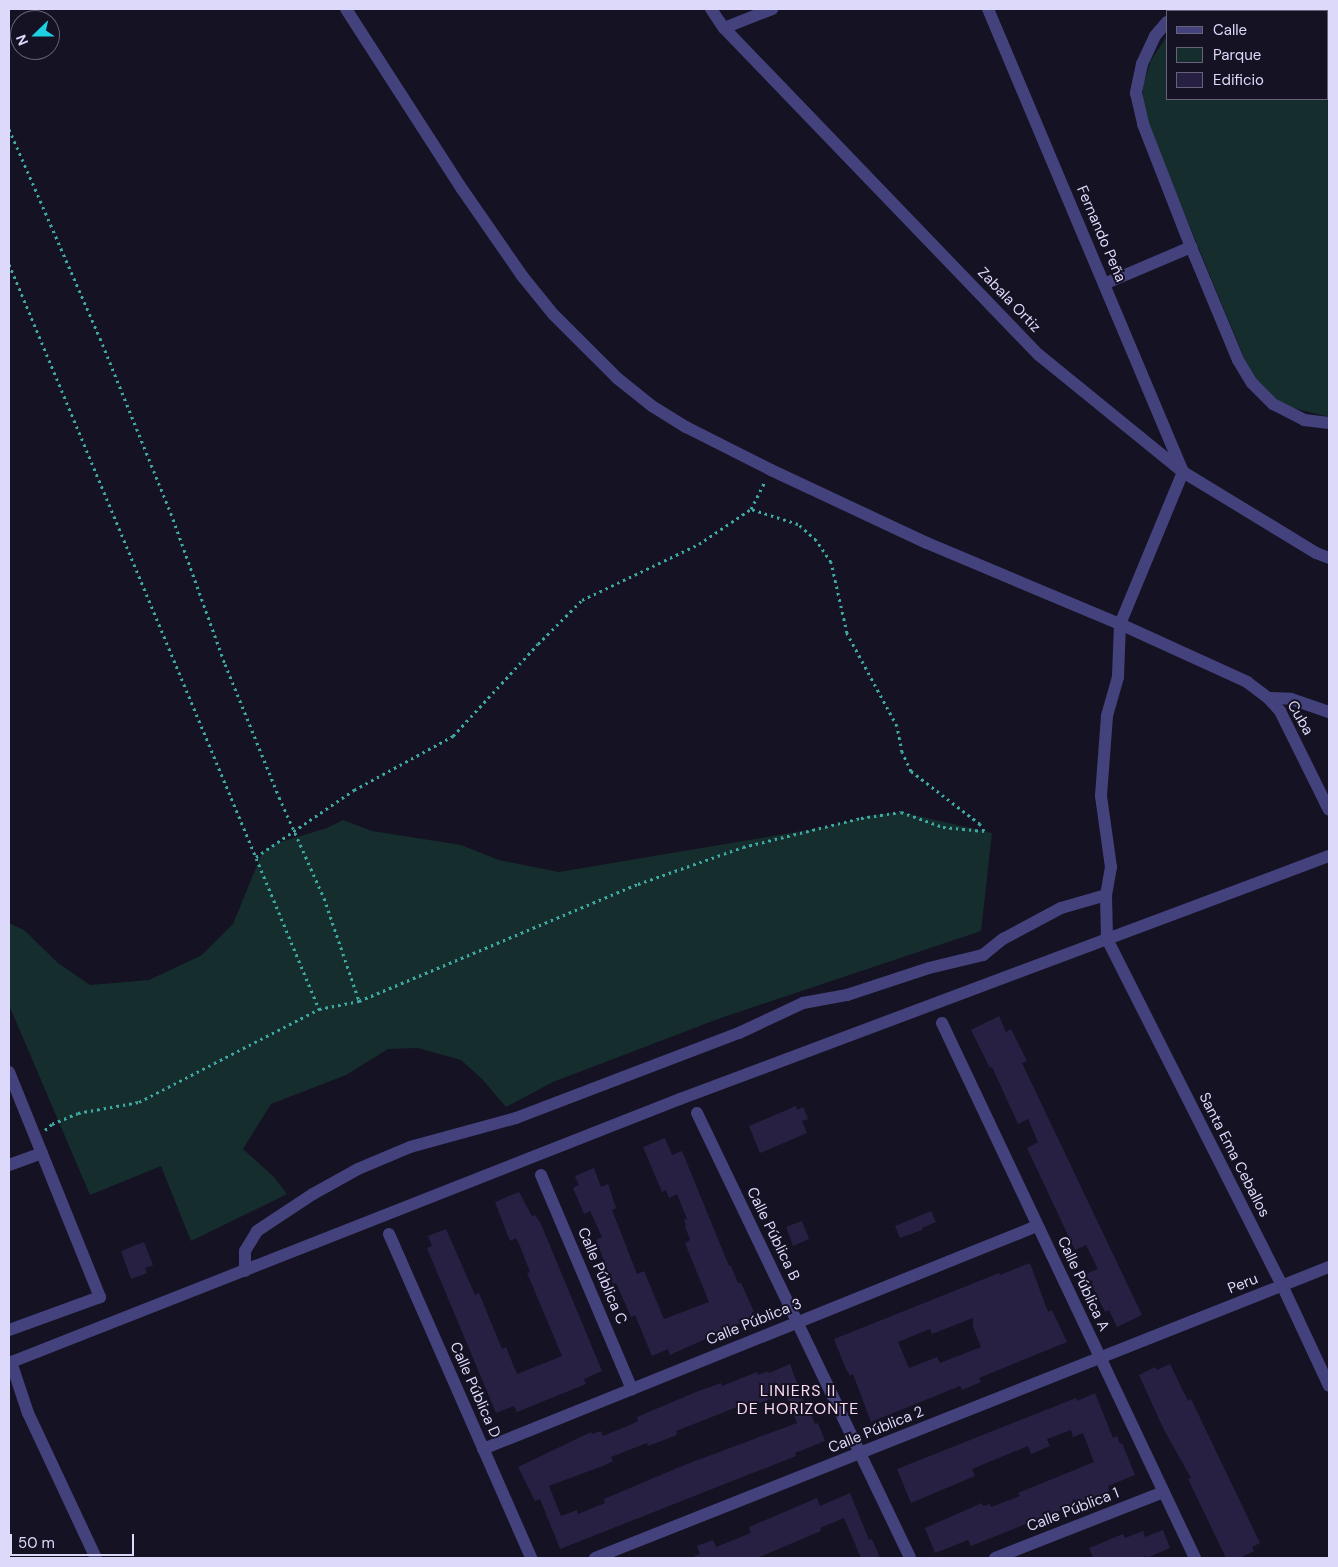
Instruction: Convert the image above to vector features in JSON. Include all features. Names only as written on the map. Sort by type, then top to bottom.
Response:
[{"type":"street","name":"Cuba","points":[[346,9],[462,189],[523,277],[553,314],[617,378],[652,406],[686,427],[771,470],[927,543],[1120,624],[1247,682],[1268,698],[1280,711],[1329,810]]},
{"type":"street","name":"Zabala Ortiz","points":[[711,9],[724,28],[1039,355],[1183,472],[1316,553],[1329,558]]},
{"type":"street","points":[[724,28],[772,9]]},
{"type":"street","name":"Fernando Peña","points":[[988,9],[1183,472]]},
{"type":"street","points":[[1166,23],[1155,36],[1142,64],[1136,93],[1143,124],[1191,247],[1238,360],[1252,383],[1273,404],[1304,420],[1329,423]]},
{"type":"street","points":[[1104,284],[1191,247]]},
{"type":"street","points":[[1107,939],[1106,895],[1110,867],[1101,796],[1107,716],[1118,677],[1120,624],[1183,472]]},
{"type":"street","points":[[1268,698],[1291,699],[1329,712]]},
{"type":"street","points":[[96,1558],[28,1413],[10,1362],[671,1103],[1329,856]]},
{"type":"street","points":[[245,1271],[245,1251],[257,1231],[313,1194],[358,1169],[410,1147],[516,1118],[738,1033],[803,1003],[847,995],[929,968],[982,955],[1003,939],[1061,908],[1106,895]]},
{"type":"street","name":"Santa Ema Ceballos","points":[[1107,939],[1282,1286],[1329,1386]]},
{"type":"street","name":"Calle Pública A","points":[[942,1022],[1195,1558]]},
{"type":"street","points":[[9,1072],[100,1297],[9,1330]]},
{"type":"street","name":"Calle Pública B","points":[[697,1113],[910,1558]]},
{"type":"street","points":[[9,1165],[42,1153]]},
{"type":"street","name":"Calle Pública C","points":[[541,1175],[632,1389]]},
{"type":"street","name":"Calle Pública 3","points":[[483,1449],[1038,1226]]},
{"type":"street","name":"Calle Pública D","points":[[389,1234],[530,1558]]},
{"type":"street","name":"Peru","points":[[1169,1331],[1329,1267]]},
{"type":"street","name":"Calle Pública 2","points":[[595,1558],[1169,1331]]},
{"type":"street","name":"Calle Pública 1","points":[[995,1558],[1163,1492]]},
{"type":"path","points":[[9,129],[100,338],[173,519],[225,664],[294,832],[324,898],[359,1001]]},
{"type":"path","points":[[9,264],[319,1008]]},
{"type":"path","points":[[256,857],[354,790],[453,736],[538,644],[582,600],[699,544],[752,509],[771,470]]},
{"type":"path","points":[[36,1138],[52,1124],[78,1113],[138,1102],[319,1008],[359,1001],[638,884],[743,846],[861,818],[902,812],[943,827],[984,831],[980,824],[911,771],[902,752],[897,726],[847,633],[831,562],[816,540],[798,524],[752,509]]},
{"type":"green space","points":[[1166,38],[1166,100],[1328,100],[1328,46],[1329,48],[1329,417],[1293,408],[1280,402],[1252,377],[1142,111],[1143,85],[1151,60]]},
{"type":"green space","points":[[901,812],[992,833],[981,931],[718,1019],[553,1082],[506,1107],[482,1079],[461,1060],[418,1048],[388,1049],[346,1075],[271,1104],[243,1149],[273,1176],[287,1194],[191,1241],[161,1166],[90,1195],[9,1005],[9,923],[24,930],[58,963],[90,985],[149,980],[202,955],[233,924],[262,853],[277,843],[327,828],[343,820],[372,831],[461,845],[499,860],[559,872],[826,827],[873,815]]},
{"type":"building","points":[[999,1016],[1006,1032],[1011,1029],[1027,1061],[1022,1063],[1142,1315],[1117,1327],[1109,1310],[1105,1312],[1086,1274],[1098,1269],[1086,1245],[1075,1250],[1027,1148],[1038,1142],[1028,1119],[1018,1124],[992,1067],[990,1068],[971,1030]]},
{"type":"building","points":[[796,1106],[797,1110],[803,1107],[808,1119],[802,1121],[807,1133],[760,1153],[749,1126]]},
{"type":"building","points":[[665,1138],[672,1155],[682,1151],[729,1266],[731,1266],[738,1283],[741,1283],[756,1316],[670,1355],[668,1349],[652,1356],[635,1315],[631,1317],[616,1283],[613,1284],[596,1240],[602,1237],[590,1211],[584,1214],[573,1188],[579,1185],[575,1176],[594,1168],[601,1187],[608,1184],[616,1208],[612,1210],[637,1274],[644,1271],[664,1319],[709,1302],[685,1243],[690,1240],[684,1220],[687,1219],[677,1194],[669,1198],[666,1190],[662,1192],[643,1147]]},
{"type":"building","points":[[519,1192],[532,1216],[535,1215],[541,1224],[602,1371],[584,1379],[586,1384],[517,1412],[514,1406],[496,1413],[427,1248],[432,1246],[428,1236],[446,1229],[475,1295],[479,1293],[502,1349],[506,1347],[517,1374],[562,1356],[527,1273],[530,1272],[520,1246],[516,1238],[510,1241],[495,1202]]},
{"type":"building","points":[[931,1211],[936,1222],[922,1228],[922,1230],[900,1238],[895,1226]]},
{"type":"building","points":[[802,1221],[809,1239],[793,1246],[786,1227]]},
{"type":"building","points":[[144,1242],[153,1265],[145,1268],[147,1273],[131,1279],[121,1251]]},
{"type":"building","points":[[1030,1263],[1048,1312],[1052,1310],[1067,1342],[979,1378],[981,1382],[962,1390],[960,1386],[871,1422],[853,1374],[850,1376],[846,1369],[834,1339],[999,1273],[1000,1275]],"holes":[[[973,1318],[973,1327],[981,1347],[940,1363],[937,1357],[909,1368],[898,1342],[930,1329],[932,1334]]]},
{"type":"building","points":[[790,1364],[806,1408],[808,1407],[815,1424],[818,1423],[825,1441],[795,1453],[796,1456],[560,1549],[540,1499],[535,1501],[518,1467],[591,1432],[592,1434],[601,1431],[603,1436],[630,1425],[638,1421],[637,1417],[696,1392],[721,1383],[722,1386],[757,1372],[758,1375],[768,1371],[769,1373]],"holes":[[[785,1393],[797,1423],[682,1466],[604,1499],[605,1503],[578,1514],[577,1510],[561,1516],[549,1486],[605,1465],[613,1461],[611,1457],[647,1443],[648,1446],[677,1435],[676,1431],[750,1402],[752,1406]]]},
{"type":"building","points":[[1170,1364],[1188,1401],[1191,1399],[1260,1543],[1252,1547],[1254,1551],[1240,1558],[1226,1558],[1188,1479],[1191,1478],[1164,1430],[1139,1375],[1155,1367],[1157,1370]]},
{"type":"building","points":[[1095,1393],[1113,1438],[1117,1436],[1120,1444],[1122,1443],[1135,1475],[1108,1486],[1109,1491],[971,1546],[968,1540],[935,1553],[925,1528],[982,1503],[983,1506],[990,1504],[991,1507],[1020,1496],[1018,1493],[1094,1462],[1083,1433],[1073,1437],[1071,1430],[1047,1439],[1050,1446],[1031,1454],[1028,1446],[972,1469],[975,1476],[911,1503],[897,1469],[1076,1398],[1077,1401]]},
{"type":"building","points":[[850,1493],[869,1540],[872,1539],[880,1558],[861,1558],[844,1518],[820,1528],[821,1531],[757,1558],[691,1558],[700,1554],[697,1546],[713,1540],[716,1547],[751,1533],[749,1527],[817,1498],[820,1506]]},
{"type":"building","points":[[1163,1530],[1170,1548],[1147,1558],[1146,1556],[1140,1558],[1093,1558],[1089,1548],[1123,1534],[1125,1538],[1143,1531],[1145,1537]]},
{"type":"district","name":"LINIERS II DE HORIZONTE","points":[[798,1400]]}]
